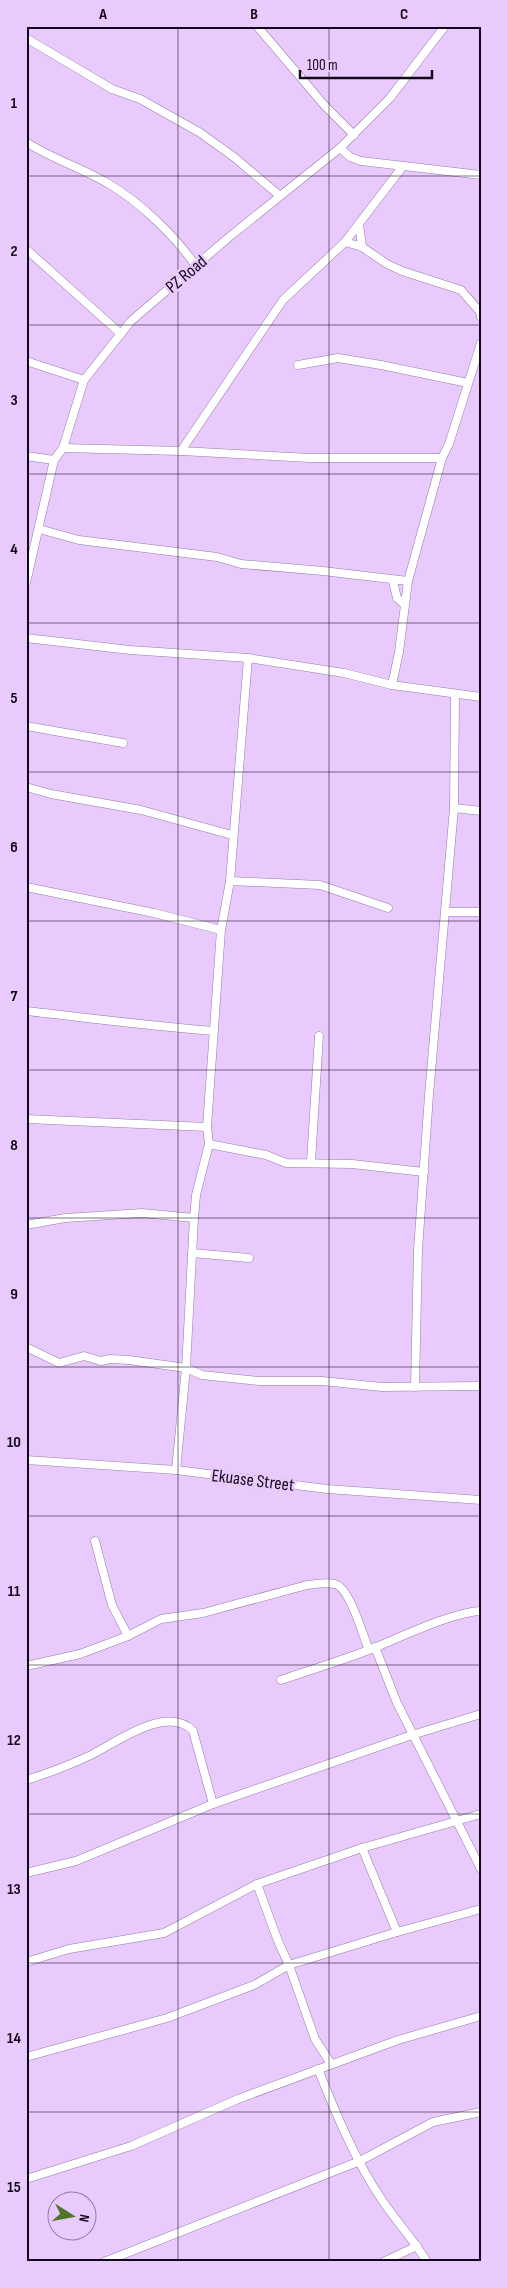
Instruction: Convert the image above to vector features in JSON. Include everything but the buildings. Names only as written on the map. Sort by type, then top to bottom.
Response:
[{"type":"street","points":[[256,26],[325,106],[354,135]]},
{"type":"street","name":"PZ Road","points":[[26,583],[40,529],[54,460],[63,448],[84,380],[130,321],[354,135],[390,98],[444,26]]},
{"type":"street","points":[[26,38],[112,89],[140,99],[199,132],[234,157],[280,196]]},
{"type":"street","points":[[26,142],[45,154],[109,184],[145,211],[182,245],[196,266]]},
{"type":"street","points":[[340,148],[350,157],[361,160],[481,175]]},
{"type":"street","points":[[181,451],[283,300],[345,242],[404,166]]},
{"type":"street","points":[[359,224],[362,247]]},
{"type":"street","points":[[345,242],[362,247],[387,264],[461,290],[480,311],[481,317]]},
{"type":"street","points":[[26,249],[121,334]]},
{"type":"street","points":[[392,685],[399,652],[408,581],[442,458],[449,444],[481,343]]},
{"type":"street","points":[[298,365],[338,358],[468,383]]},
{"type":"street","points":[[26,362],[84,380]]},
{"type":"street","points":[[63,448],[181,451],[310,458],[442,458]]},
{"type":"street","points":[[26,456],[54,460]]},
{"type":"street","points":[[40,529],[79,540],[217,557],[241,564],[323,571],[393,581],[408,581]]},
{"type":"street","points":[[393,581],[397,598],[404,604]]},
{"type":"street","points":[[26,638],[130,650],[248,658],[344,673],[392,685],[481,697]]},
{"type":"street","points":[[176,1470],[186,1368],[196,1195],[209,1144],[207,1127],[221,930],[230,881],[232,835],[248,658]]},
{"type":"street","points":[[415,1387],[418,1250],[454,808],[455,695]]},
{"type":"street","points":[[26,726],[123,743]]},
{"type":"street","points":[[26,787],[141,810],[232,835]]},
{"type":"street","points":[[454,808],[481,811]]},
{"type":"street","points":[[230,881],[320,885],[388,908]]},
{"type":"street","points":[[26,887],[221,930]]},
{"type":"street","points":[[446,912],[481,912]]},
{"type":"street","points":[[26,1011],[214,1031]]},
{"type":"street","points":[[311,1162],[319,1036]]},
{"type":"street","points":[[26,1119],[207,1127]]},
{"type":"street","points":[[209,1144],[266,1155],[286,1163],[352,1164],[424,1172]]},
{"type":"street","points":[[26,1224],[65,1218],[142,1213],[194,1218]]},
{"type":"street","points":[[192,1253],[250,1258]]},
{"type":"street","points":[[26,1347],[59,1363],[84,1356],[101,1361],[110,1359],[130,1360],[186,1368],[202,1375],[259,1381],[322,1381],[382,1387],[481,1386]]},
{"type":"street","name":"Ekuase Street","points":[[26,1460],[176,1470],[327,1489],[481,1500]]},
{"type":"street","points":[[95,1541],[112,1605],[128,1636]]},
{"type":"street","points":[[26,1666],[80,1654],[128,1636],[160,1619],[203,1613],[307,1585],[336,1584],[345,1591],[396,1703],[481,1869]]},
{"type":"street","points":[[281,1680],[372,1649],[449,1619],[481,1611]]},
{"type":"street","points":[[26,1873],[76,1861],[213,1804],[412,1735],[481,1714]]},
{"type":"street","points":[[26,1780],[65,1767],[138,1730],[158,1723],[179,1722],[193,1731],[197,1740],[213,1804]]},
{"type":"street","points":[[26,1962],[69,1949],[164,1933],[257,1884],[362,1848],[481,1814]]},
{"type":"street","points":[[362,1848],[397,1932]]},
{"type":"street","points":[[257,1884],[289,1965],[315,2039],[332,2064]]},
{"type":"street","points":[[26,2057],[168,2018],[254,1985],[289,1965],[481,1909]]},
{"type":"street","points":[[26,2179],[131,2146],[238,2099],[398,2040],[481,2016]]},
{"type":"street","points":[[318,2069],[338,2117],[382,2200],[427,2262]]},
{"type":"street","points":[[104,2262],[360,2161],[433,2122],[481,2112]]},
{"type":"street","points":[[383,2262],[417,2246]]}]
